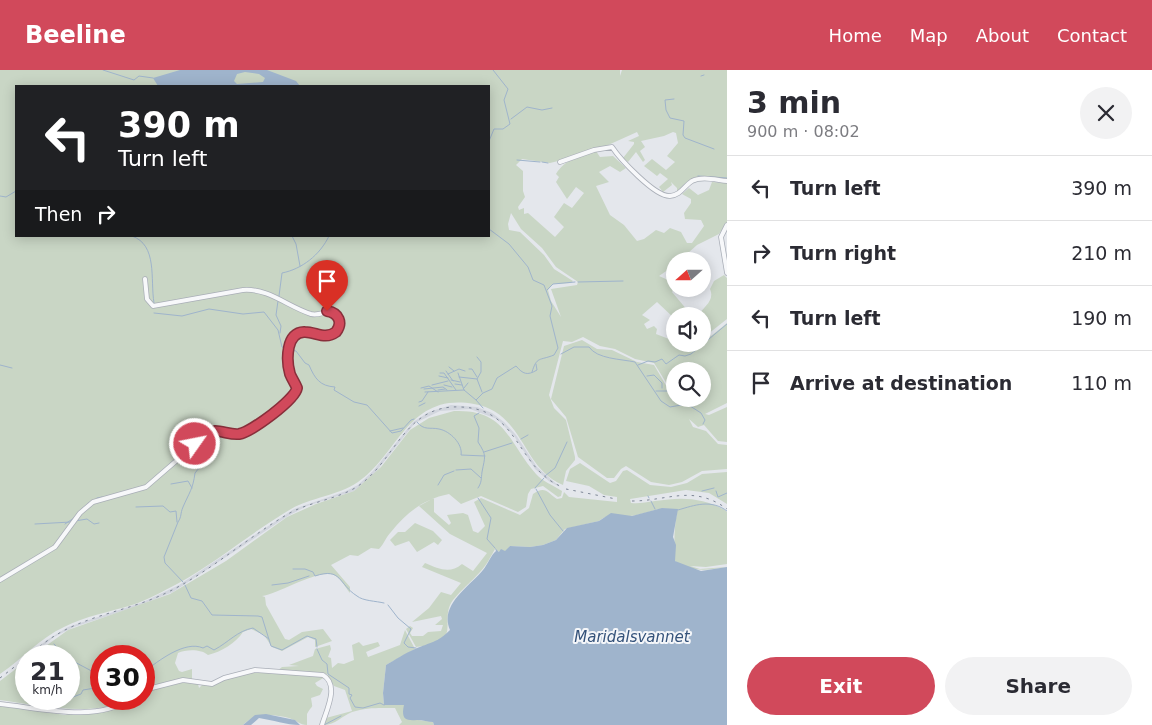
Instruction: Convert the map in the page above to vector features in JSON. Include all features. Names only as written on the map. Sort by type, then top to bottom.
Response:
[{"type":"street","points":[[560,162],[594,150],[612,147],[638,176],[662,195],[678,193],[692,181],[698,179],[727,181]]},
{"type":"street","points":[[727,225],[721,240],[727,273]]},
{"type":"street","points":[[0,580],[52,549],[80,514],[93,502],[144,488],[206,436],[215,431],[238,434],[245,432],[291,399],[297,388],[290,372],[291,339],[296,334],[303,332],[328,336],[337,331],[340,325],[339,319],[334,312],[327,311],[314,314],[263,292],[253,290],[153,306],[147,299],[145,279]]},
{"type":"street","points":[[155,687],[180,680],[212,684],[224,678],[255,670],[323,675],[329,679],[332,686],[322,725]]},
{"type":"street","points":[[0,704],[90,713],[106,710]]},
{"type":"shaded area","points":[[451,405],[477,407],[492,413],[516,435],[537,467],[560,487],[550,482],[535,469],[514,436],[497,419],[470,409],[440,411],[415,423],[375,473],[354,491],[307,506],[288,516],[173,592],[74,627],[41,645],[68,627],[143,602],[179,585],[294,509],[358,485],[373,471],[413,422],[429,412]]},
{"type":"green space","points":[[0,70],[620,70],[620,76],[622,70],[727,70],[727,180],[700,178],[677,192],[677,188],[671,182],[672,185],[663,192],[659,187],[668,179],[660,173],[657,176],[644,166],[652,159],[666,170],[675,162],[667,156],[678,143],[676,133],[673,132],[641,141],[645,147],[640,151],[645,160],[643,162],[636,152],[628,162],[623,158],[634,144],[634,142],[628,141],[639,136],[637,132],[606,146],[558,161],[550,163],[522,159],[516,165],[523,171],[523,191],[525,197],[518,207],[519,210],[524,208],[524,214],[528,213],[555,237],[564,227],[554,217],[564,203],[572,208],[584,193],[576,187],[567,199],[556,182],[559,177],[556,174],[568,161],[596,151],[600,157],[613,156],[626,168],[620,172],[610,166],[599,172],[609,182],[596,186],[610,215],[624,225],[637,241],[644,239],[656,230],[664,233],[670,228],[681,232],[687,243],[692,243],[704,226],[701,220],[685,219],[684,213],[691,203],[691,199],[682,194],[689,188],[698,195],[709,190],[712,182],[727,183],[727,222],[719,234],[697,245],[689,252],[666,252],[666,271],[659,276],[666,279],[666,298],[677,298],[685,307],[666,307],[666,310],[657,302],[642,315],[650,320],[644,324],[647,329],[654,326],[657,329],[656,334],[666,338],[666,352],[711,352],[711,336],[727,323],[727,403],[705,414],[709,415],[727,407],[727,442],[718,441],[704,425],[698,427],[689,419],[693,427],[706,431],[718,444],[727,445],[727,469],[702,471],[682,482],[669,485],[651,482],[626,466],[614,478],[607,478],[578,457],[566,417],[551,399],[564,346],[582,340],[597,349],[612,350],[637,362],[654,365],[666,385],[666,407],[711,407],[711,362],[666,362],[666,382],[654,363],[635,359],[615,349],[600,346],[583,337],[572,342],[563,341],[549,395],[554,408],[566,420],[575,457],[575,460],[566,471],[563,485],[549,477],[504,418],[491,409],[474,404],[452,403],[434,407],[419,416],[372,470],[350,487],[291,509],[192,575],[144,601],[72,623],[37,645],[15,645],[15,663],[0,674]],"holes":[[[511,213],[521,229],[542,248],[556,267],[578,282],[577,285],[551,289],[561,317],[551,301],[548,290],[553,284],[571,283],[573,281],[554,269],[544,255],[520,232],[509,230],[508,224]]]},
{"type":"green space","points":[[724,275],[727,278],[727,319],[711,332],[711,307],[705,307],[711,298],[711,287],[714,281]]},
{"type":"green space","points":[[454,411],[471,412],[485,416],[504,430],[539,477],[562,491],[561,496],[558,497],[543,486],[531,489],[528,494],[526,507],[518,512],[481,496],[461,504],[449,494],[440,496],[424,503],[410,513],[389,534],[379,549],[371,548],[358,556],[350,555],[331,565],[350,587],[350,593],[341,580],[334,575],[327,574],[308,578],[262,596],[265,597],[266,605],[285,639],[289,640],[302,632],[323,629],[332,641],[315,647],[315,640],[308,637],[282,651],[272,647],[264,635],[251,629],[243,632],[228,646],[213,654],[208,655],[194,650],[178,653],[175,663],[179,671],[192,669],[192,679],[181,679],[156,684],[155,645],[90,645],[90,709],[80,709],[80,645],[47,645],[68,630],[170,594],[226,561],[287,517],[316,504],[354,491],[381,467],[410,430],[429,418]]},
{"type":"green space","points":[[580,463],[610,483],[616,481],[623,471],[627,470],[650,485],[671,487],[687,483],[702,474],[727,472],[727,504],[709,493],[686,490],[630,499],[631,503],[637,503],[691,499],[699,500],[725,510],[727,512],[727,564],[706,567],[690,566],[700,569],[727,567],[707,570],[694,569],[675,561],[675,524],[677,512],[659,509],[636,515],[603,518],[599,521],[565,529],[556,540],[543,545],[530,547],[510,546],[504,555],[495,549],[482,570],[456,596],[450,605],[445,636],[435,643],[416,647],[406,629],[410,626],[413,628],[410,633],[412,636],[423,636],[428,632],[441,631],[443,625],[435,625],[442,619],[441,616],[412,622],[429,608],[441,592],[451,595],[461,583],[422,567],[425,563],[440,569],[449,570],[462,564],[473,571],[487,553],[450,534],[419,506],[434,498],[434,512],[449,525],[451,523],[447,515],[463,513],[468,515],[473,531],[478,533],[485,526],[474,502],[481,498],[520,515],[529,508],[533,494],[541,490],[546,491],[557,499],[562,498],[564,492],[569,497],[617,502],[617,497],[604,495],[589,486],[566,481],[570,469]]},
{"type":"green space","points":[[415,523],[433,531],[442,540],[438,545],[434,542],[417,552],[409,541],[395,546],[390,540],[398,532],[405,532]]},
{"type":"green space","points":[[405,630],[415,649],[386,665],[383,693],[384,705],[404,704],[418,720],[433,722],[434,725],[399,725],[402,722],[395,708],[384,708],[358,710],[332,724],[324,725],[326,718],[352,711],[345,690],[334,686],[327,674],[277,671],[282,667],[299,666],[289,665],[313,656],[315,649],[330,645],[331,649],[328,657],[331,658],[332,668],[338,663],[344,664],[354,660],[352,645],[359,642],[363,646],[378,642],[380,646],[366,652],[368,657],[400,645]]},
{"type":"green space","points":[[15,669],[15,702],[0,700],[0,681]]},
{"type":"green space","points":[[252,671],[325,677],[315,683],[323,689],[320,695],[311,698],[312,706],[307,714],[307,725],[289,718],[264,715],[253,718],[243,725],[0,725],[0,705],[15,707],[15,710],[32,710],[65,715],[98,713],[109,710],[155,710],[155,688],[184,682],[198,684],[199,688],[202,685],[208,685]]},
{"type":"water","points":[[180,70],[267,70],[296,81],[299,85],[157,85],[153,78]],"holes":[[[245,72],[259,74],[265,78],[263,82],[237,84],[234,81],[237,74]]]},
{"type":"water","name":"Maridalsvannet","points":[[662,508],[678,509],[673,537],[676,545],[675,561],[701,571],[727,567],[727,725],[434,725],[433,722],[405,718],[403,713],[404,705],[384,705],[383,693],[386,665],[411,651],[437,640],[450,630],[448,621],[452,605],[457,597],[483,570],[496,551],[495,548],[499,552],[501,549],[505,551],[510,546],[530,547],[543,545],[556,540],[567,528],[599,521],[611,513],[632,516]]},
{"type":"water","points":[[266,714],[295,720],[300,725],[259,718],[251,725],[243,725],[255,715]]},
{"type":"waterway","points":[[103,70],[134,80],[139,76],[153,78]]},
{"type":"waterway","points":[[490,139],[494,129],[503,129],[510,124],[504,100],[508,89],[493,70]]},
{"type":"waterway","points":[[674,99],[665,100],[666,110],[670,118],[684,121],[683,135],[685,138],[714,149]]},
{"type":"waterway","points":[[511,119],[527,107],[542,110],[552,108]]},
{"type":"waterway","points":[[517,160],[540,162]]},
{"type":"waterway","points":[[542,162],[548,163]]},
{"type":"waterway","points":[[698,176],[727,178]]},
{"type":"waterway","points":[[0,196],[6,197],[15,192]]},
{"type":"waterway","points":[[490,230],[509,244],[528,267],[533,280],[544,285],[552,306],[550,316],[558,348],[554,355],[537,361],[532,372]]},
{"type":"waterway","points":[[134,237],[140,240],[146,247],[149,255],[154,303]]},
{"type":"waterway","points":[[292,237],[296,244],[300,266]]},
{"type":"waterway","points":[[279,296],[282,273],[297,268],[310,260],[321,249],[328,237]]},
{"type":"waterway","points":[[578,282],[623,281]]},
{"type":"waterway","points":[[547,290],[553,284],[575,282]]},
{"type":"waterway","points":[[278,301],[276,315],[281,326],[280,333]]},
{"type":"waterway","points":[[154,313],[182,316],[209,309],[243,314],[264,312],[278,330],[282,347],[287,349]]},
{"type":"waterway","points":[[638,365],[662,359],[666,364],[679,355],[691,354],[727,324]]},
{"type":"waterway","points":[[561,354],[574,347],[589,347],[603,356],[635,362],[661,401],[670,407],[687,404],[701,413],[705,420],[703,424]]},
{"type":"waterway","points":[[291,350],[296,351],[305,363],[309,365],[319,381],[325,385],[335,387],[334,390],[354,402],[367,405],[392,433],[401,431],[414,419]]},
{"type":"waterway","points":[[477,357],[481,362],[481,372],[477,379],[482,392]]},
{"type":"waterway","points":[[483,408],[476,400],[483,393],[492,389],[497,378],[516,366],[521,371],[530,373],[537,370],[536,364]]},
{"type":"waterway","points":[[0,365],[12,368]]},
{"type":"waterway","points":[[449,367],[454,371]]},
{"type":"waterway","points":[[448,374],[459,369],[465,371]]},
{"type":"waterway","points":[[469,369],[472,369],[477,377]]},
{"type":"waterway","points":[[446,371],[453,381]]},
{"type":"waterway","points":[[440,373],[444,373],[456,390]]},
{"type":"waterway","points":[[458,373],[464,390],[476,400]]},
{"type":"waterway","points":[[647,376],[654,375],[662,383],[662,388]]},
{"type":"waterway","points":[[439,376],[448,378]]},
{"type":"waterway","points":[[459,377],[477,379]]},
{"type":"waterway","points":[[451,380],[460,382]]},
{"type":"waterway","points":[[432,385],[448,381]]},
{"type":"waterway","points":[[464,388],[468,383]]},
{"type":"waterway","points":[[455,384],[462,385]]},
{"type":"waterway","points":[[444,385],[452,387]]},
{"type":"waterway","points":[[421,388],[429,386],[438,392]]},
{"type":"waterway","points":[[424,389],[443,387],[447,390]]},
{"type":"waterway","points":[[438,390],[445,389]]},
{"type":"waterway","points":[[425,392],[464,390]]},
{"type":"waterway","points":[[656,391],[666,391]]},
{"type":"waterway","points":[[419,402],[422,401],[428,392]]},
{"type":"waterway","points":[[419,406],[425,403]]},
{"type":"waterway","points":[[478,488],[484,456],[478,442],[479,428],[474,416],[479,413]]},
{"type":"waterway","points":[[417,422],[425,428],[443,430],[451,435],[458,442],[461,455],[485,456]]},
{"type":"waterway","points":[[390,431],[403,428]]},
{"type":"waterway","points":[[521,439],[528,435]]},
{"type":"waterway","points":[[545,476],[555,468],[567,442]]},
{"type":"waterway","points":[[484,452],[512,443]]},
{"type":"waterway","points":[[183,582],[165,563],[164,557],[192,487],[195,473],[203,463]]},
{"type":"waterway","points":[[456,470],[471,469],[481,478]]},
{"type":"waterway","points":[[438,485],[444,475],[454,471]]},
{"type":"waterway","points":[[535,488],[544,478]]},
{"type":"waterway","points":[[171,484],[188,481],[192,488]]},
{"type":"waterway","points":[[702,491],[714,488]]},
{"type":"waterway","points":[[536,489],[550,515],[563,531]]},
{"type":"waterway","points":[[716,491],[718,497],[727,493]]},
{"type":"waterway","points":[[97,498],[102,497]]},
{"type":"waterway","points":[[478,498],[491,518],[487,539],[495,548]]},
{"type":"waterway","points":[[651,501],[655,509]]},
{"type":"waterway","points":[[84,507],[90,502]]},
{"type":"waterway","points":[[678,510],[709,504],[721,507],[727,511]]},
{"type":"waterway","points":[[136,507],[163,506],[170,512],[176,511],[177,522]]},
{"type":"waterway","points":[[65,524],[74,518]]},
{"type":"waterway","points":[[75,521],[87,519],[94,524],[99,523]]},
{"type":"waterway","points":[[35,524],[71,522]]},
{"type":"waterway","points":[[293,569],[305,569],[313,572],[315,576],[324,574],[335,575],[360,598],[384,603]]},
{"type":"waterway","points":[[272,585],[288,583],[309,576]]},
{"type":"waterway","points":[[185,585],[191,598],[202,601],[212,615],[262,617],[271,646],[282,650],[307,636],[316,639],[317,647]]},
{"type":"waterway","points":[[388,605],[398,618],[411,629],[404,643],[408,647],[416,648]]},
{"type":"waterway","points":[[155,664],[164,657],[188,647],[196,646],[203,648],[207,646],[214,650],[247,629],[253,628],[269,639]]},
{"type":"waterway","points":[[317,649],[322,660],[327,664],[328,674],[349,688],[349,694],[352,695],[350,698],[355,707],[363,708],[380,703],[384,705]]},
{"type":"waterway","points":[[80,665],[90,670]]},
{"type":"waterway","points":[[80,694],[83,690],[90,689]]},
{"type":"waterway","points":[[324,725],[341,716]]},
{"type":"railway","points":[[41,645],[77,624],[164,594],[212,566],[288,514],[355,488],[381,464],[413,425],[426,415],[441,409],[461,407],[480,410],[495,417],[516,440],[534,466],[545,477],[560,486]]},
{"type":"railway","points":[[566,489],[616,499]]},
{"type":"railway","points":[[632,501],[691,495],[715,501],[727,509]]},
{"type":"railway","points":[[0,678],[15,666]]},
{"type":"route","points":[[195,444],[215,431],[238,434],[248,431],[296,394],[296,384],[290,372],[289,343],[294,335],[300,332],[326,336],[333,335],[340,325],[339,319],[334,312],[327,311]]}]
